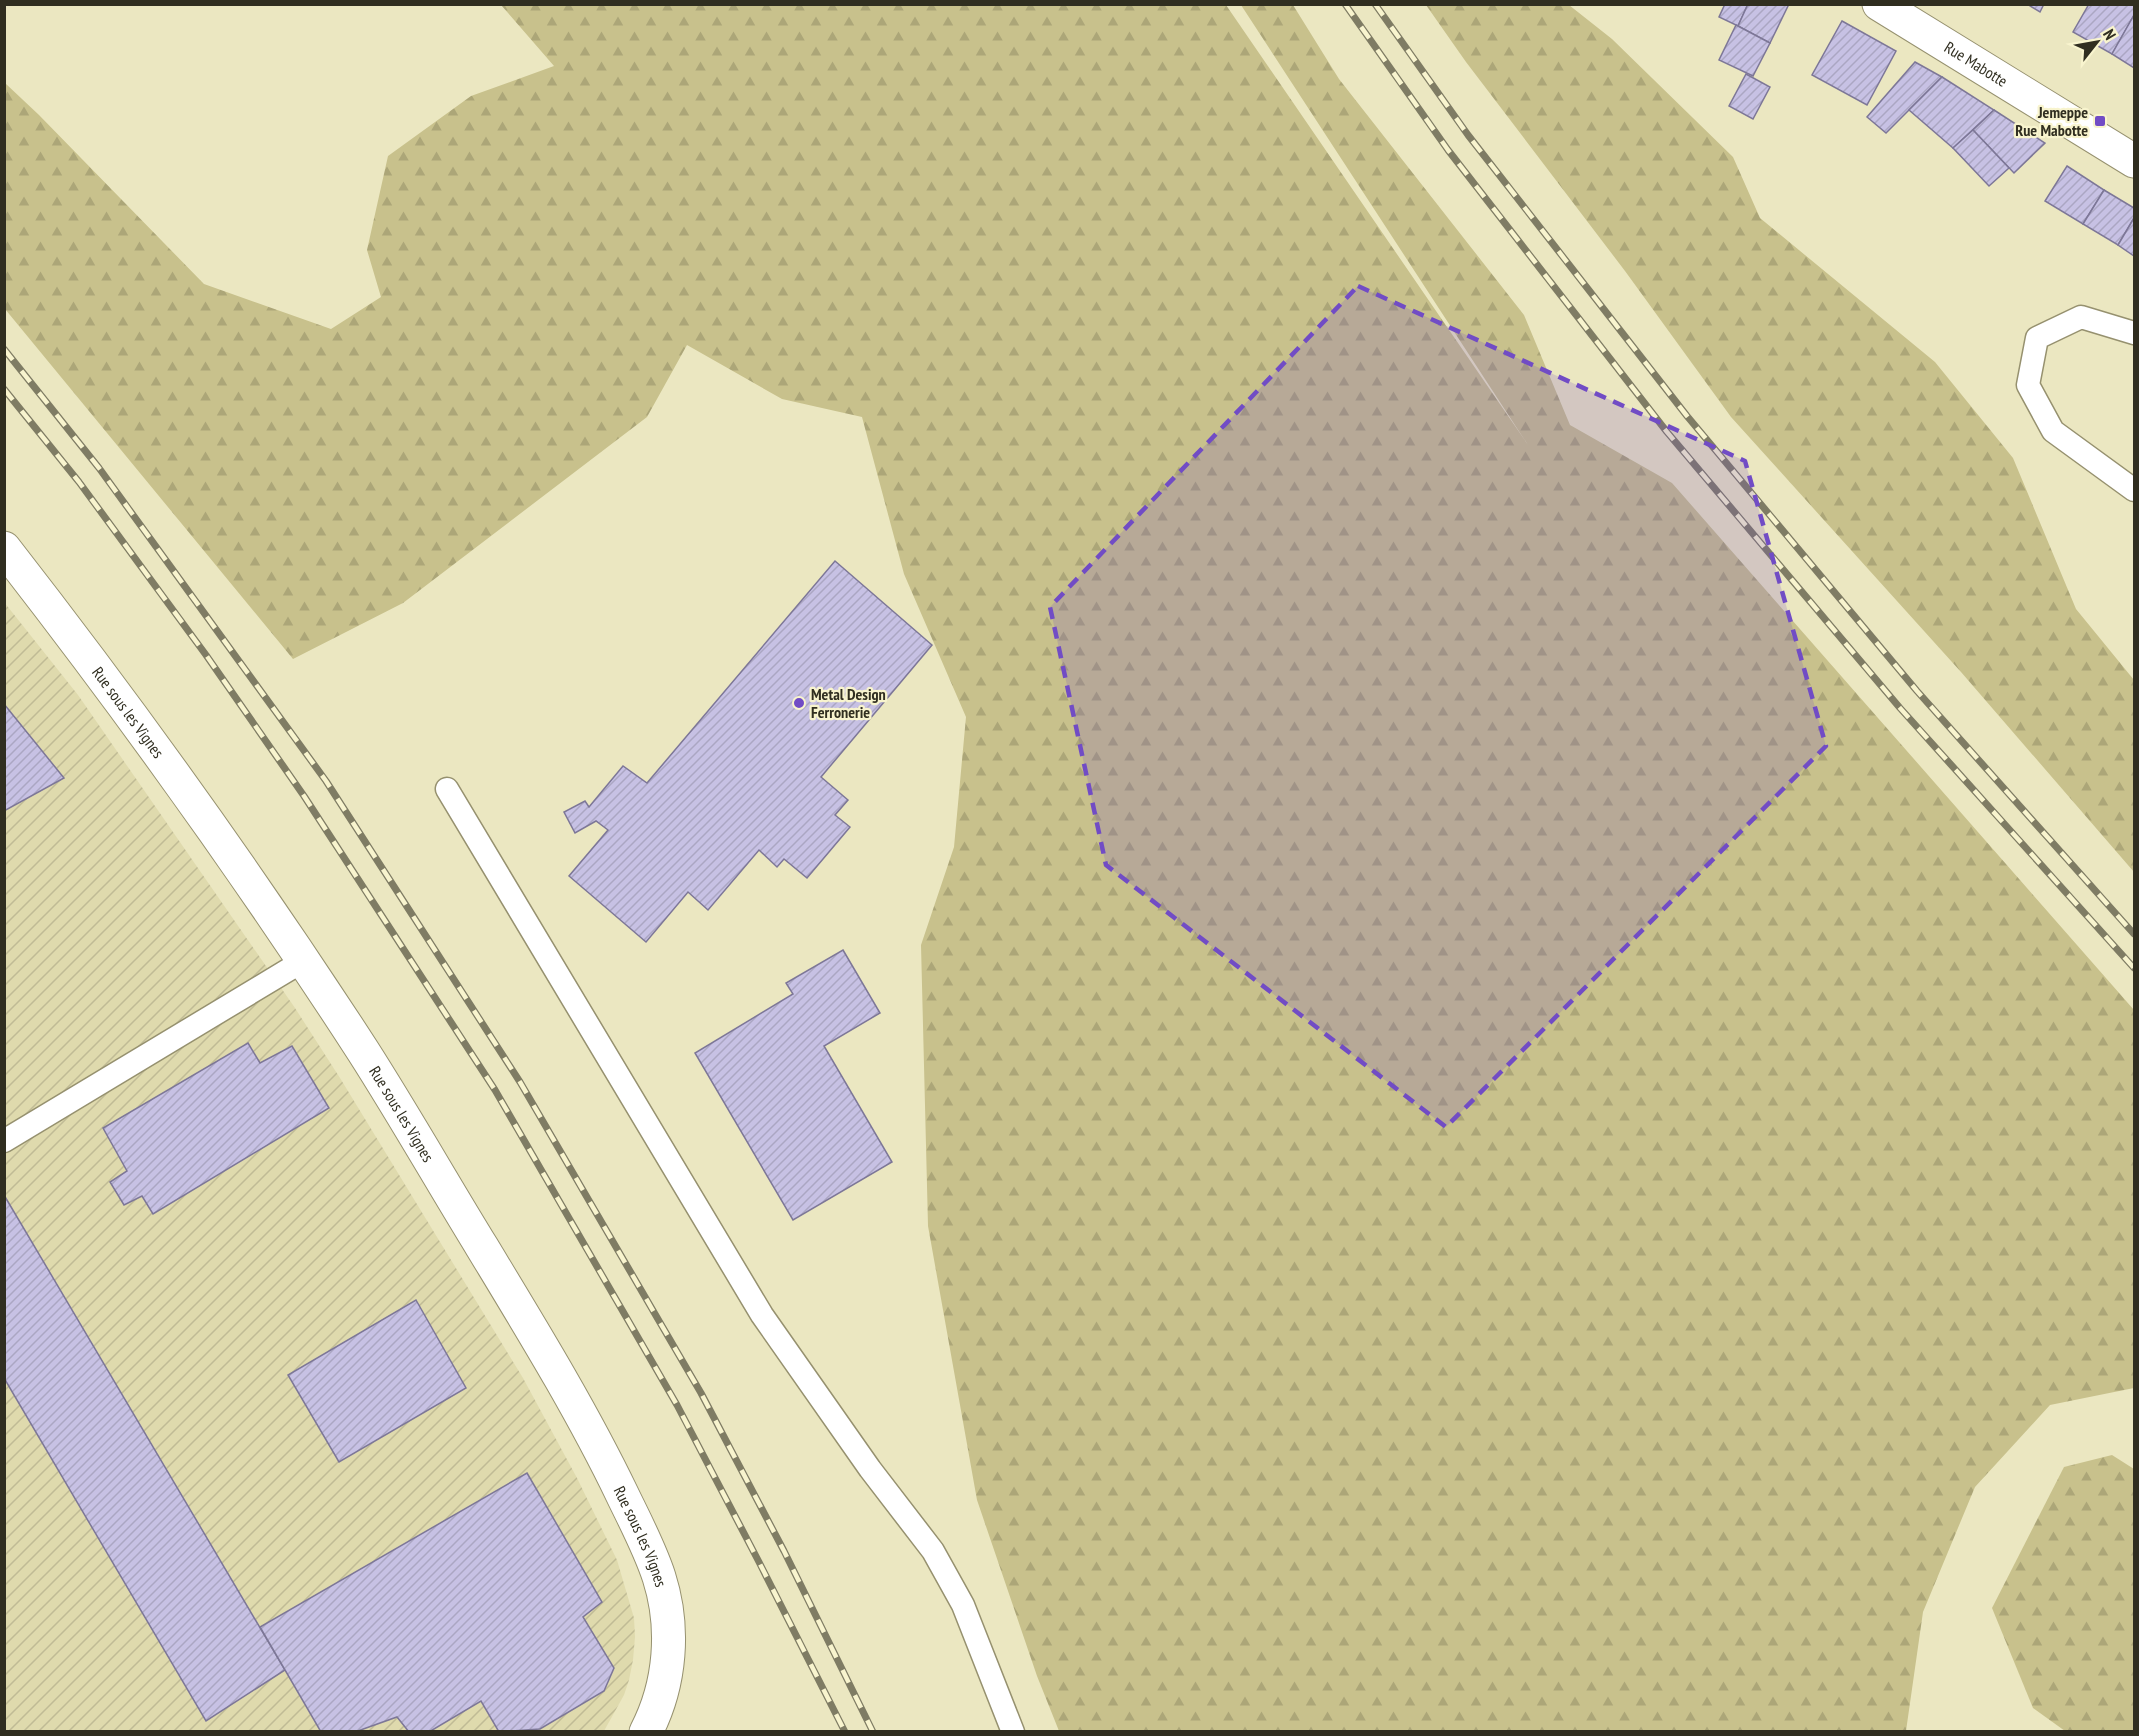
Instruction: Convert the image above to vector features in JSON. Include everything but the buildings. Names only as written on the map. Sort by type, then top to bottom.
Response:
[{"type":"street","name":"Rue Mabotte","points":[[1879,4],[2134,161]]},
{"type":"street","name":"Rue sous les Vignes","points":[[4,548],[104,678],[303,961],[364,1053],[548,1357],[602,1452],[659,1577],[669,1623],[668,1660],[660,1698],[646,1731]]},
{"type":"lane","points":[[2134,333],[2081,317],[2037,338],[2028,385],[2053,431],[2134,490]]},
{"type":"lane","points":[[447,789],[762,1314],[870,1469],[933,1551],[963,1605],[1013,1731]]},
{"type":"lane","points":[[4,1141],[303,961]]},
{"type":"highlighted area","points":[[1358,286],[1745,461],[1826,746],[1446,1127],[1106,865],[1050,607]]},
{"type":"shaded area","points":[[4,602],[78,695],[295,1008],[523,1378],[577,1478],[617,1560],[634,1618],[635,1637],[629,1680],[624,1695],[604,1731],[5,1731]]},
{"type":"green space","points":[[501,5],[1226,5],[1528,445],[1241,5],[1293,5],[1339,79],[1524,315],[1570,425],[1672,483],[2134,1010],[2134,1388],[2050,1405],[1975,1487],[1923,1612],[1906,1731],[1059,1731],[1037,1676],[977,1500],[928,1226],[921,945],[954,847],[966,717],[904,574],[862,417],[782,399],[687,345],[647,417],[403,603],[293,659],[5,309],[5,83],[204,284],[331,329],[381,297],[367,250],[388,156],[471,96],[554,66]]},
{"type":"green space","points":[[1426,5],[1569,5],[1612,39],[1733,157],[1760,218],[1935,362],[2013,458],[2076,609],[2134,680],[2134,872],[1961,672],[1731,417]]},
{"type":"green space","points":[[2112,1455],[2134,1469],[2134,1731],[2065,1731],[2033,1708],[1992,1608],[2064,1467]]},
{"type":"railway","points":[[1345,4],[1448,150],[1667,432],[1900,708],[2134,968]]},
{"type":"railway","points":[[1375,4],[1468,135],[1687,416],[1917,691],[2134,934]]},
{"type":"railway","points":[[4,349],[99,468],[326,781],[520,1082],[701,1393],[784,1551],[873,1732]]},
{"type":"railway","points":[[4,389],[79,482],[206,655],[304,796],[495,1090],[677,1405],[845,1732]]},
{"type":"place","name":"Jemeppe Rue Mabotte","points":[[2100,121]]},
{"type":"place","name":"Metal Design Ferronerie","points":[[799,703]]}]
